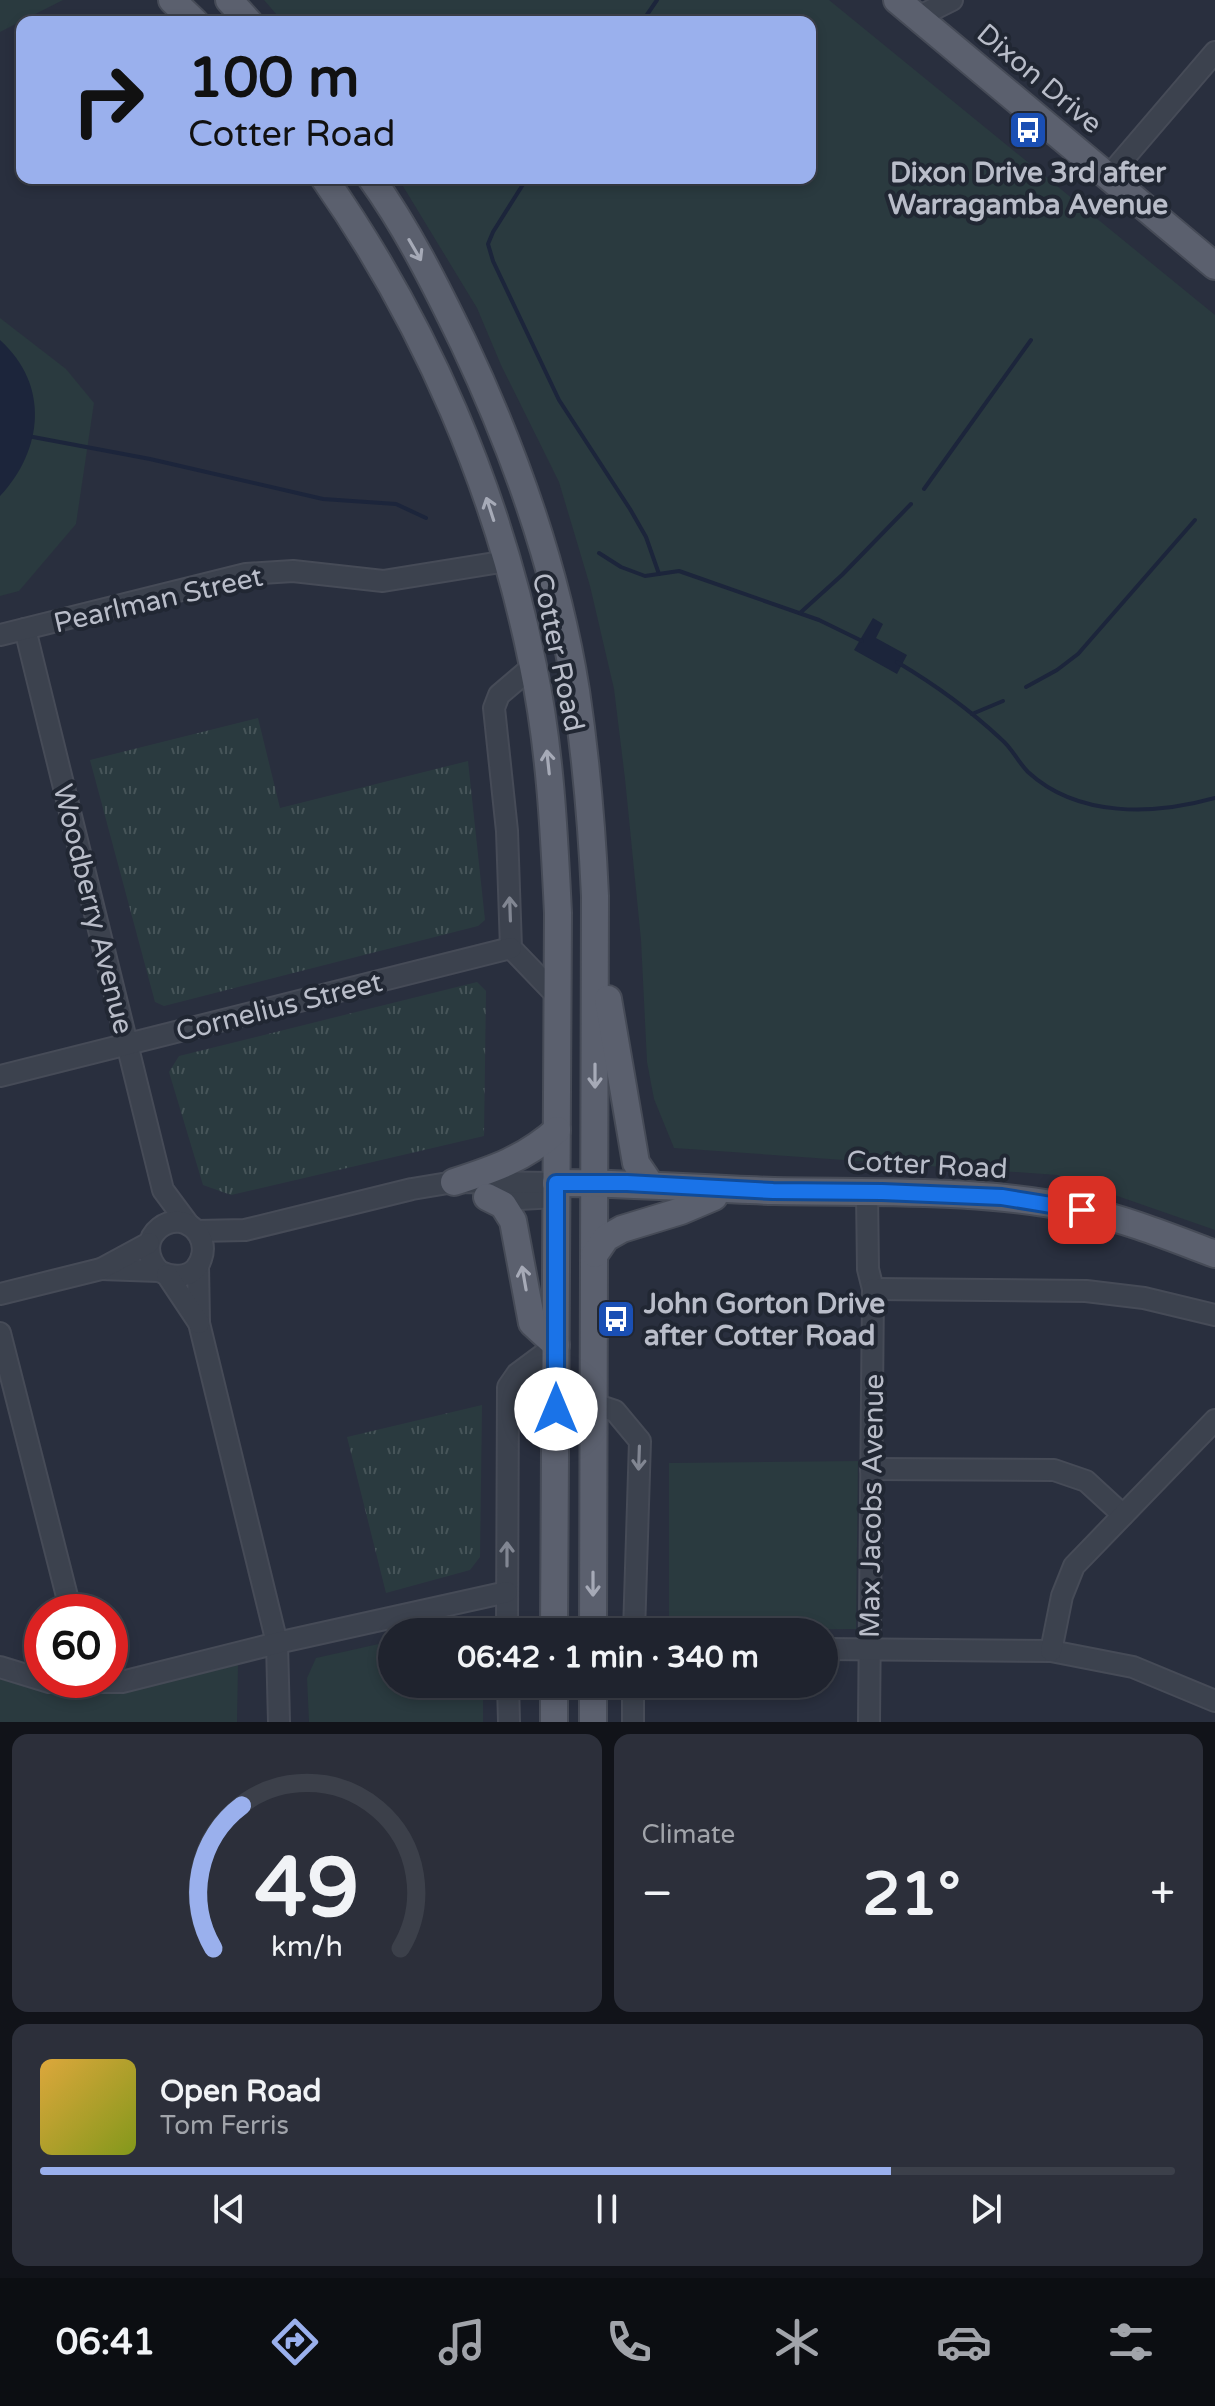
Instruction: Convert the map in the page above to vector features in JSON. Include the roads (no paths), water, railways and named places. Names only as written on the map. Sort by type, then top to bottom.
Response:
[{"type":"main road","points":[[172,0],[189,16]]},
{"type":"main road","points":[[229,0],[244,16]]},
{"type":"main road","name":"Dixon Drive","points":[[897,0],[1215,266]]},
{"type":"main road","name":"Cotter Road","points":[[328,184],[403,304],[473,457],[507,561],[533,666],[546,749],[555,839],[558,913],[556,1190],[714,1197],[773,1191]]},
{"type":"main road","name":"Cotter Road","points":[[375,184],[450,314],[504,433],[558,606],[576,689],[588,792],[595,896],[596,1190]]},
{"type":"main road","points":[[576,689],[593,722],[601,788],[607,881],[607,992],[636,1163],[651,1185]]},
{"type":"main road","points":[[454,1182],[517,1160],[536,1149],[557,1130]]},
{"type":"main road","name":"Cotter Road","points":[[596,1190],[651,1185],[1002,1197],[1082,1210],[1138,1225],[1215,1254]]},
{"type":"main road","points":[[554,1618],[556,1190]]},
{"type":"main road","points":[[593,1618],[596,1190]]},
{"type":"main road","points":[[487,1197],[503,1205],[513,1221],[532,1323],[556,1345]]},
{"type":"main road","points":[[595,1254],[606,1238],[622,1229],[714,1197]]},
{"type":"main road","points":[[554,1698],[554,1722]]},
{"type":"main road","points":[[593,1698],[593,1722]]},
{"type":"street","points":[[918,17],[952,0]]},
{"type":"street","points":[[1108,177],[1215,52]]},
{"type":"street","name":"Pearlman Street","points":[[0,635],[246,574],[293,571],[383,581],[507,561]]},
{"type":"street","name":"Woodberry Avenue","points":[[25,629],[163,1190],[193,1228]]},
{"type":"street","points":[[533,666],[499,695],[494,708],[507,831],[511,948],[558,997]]},
{"type":"street","name":"Cornelius Street","points":[[0,1076],[511,948]]},
{"type":"street","points":[[101,1269],[171,1222],[193,1228],[245,1230],[412,1189],[454,1182],[556,1190]]},
{"type":"street","points":[[412,1189],[519,1199],[556,1190]]},
{"type":"street","name":"Woodberry Avenue","points":[[152,1237],[163,1190]]},
{"type":"street","name":"Max Jacobs Avenue","points":[[869,1722],[873,1289],[879,1272],[874,1192]]},
{"type":"street","points":[[193,1228],[201,1239],[199,1323],[277,1643],[279,1722]]},
{"type":"street","points":[[0,1294],[101,1269],[184,1276],[245,1230]]},
{"type":"street","points":[[152,1237],[149,1257],[199,1323]]},
{"type":"street","points":[[873,1289],[1086,1291],[1144,1298],[1215,1315]]},
{"type":"street","points":[[0,1333],[66,1594]]},
{"type":"street","points":[[507,1618],[508,1387],[517,1374],[556,1345]]},
{"type":"street","points":[[594,1404],[615,1411],[640,1441],[634,1618]]},
{"type":"street","points":[[1051,1651],[1062,1596],[1074,1566],[1215,1420]]},
{"type":"street","points":[[871,1469],[1054,1470],[1086,1481],[1123,1515]]},
{"type":"street","points":[[128,1680],[277,1643],[507,1592]]},
{"type":"street","points":[[838,1649],[1051,1651],[1133,1667],[1215,1700]]},
{"type":"street","points":[[0,1667],[24,1674]]},
{"type":"street","points":[[508,1698],[509,1722]]},
{"type":"street","points":[[633,1698],[633,1722]]},
{"type":"water","points":[[0,340],[27,377],[35,418],[25,459],[0,496]]},
{"type":"water","points":[[873,618],[883,624],[876,638],[907,655],[897,674],[854,650]]},
{"type":"waterway","points":[[646,16],[657,0]]},
{"type":"waterway","points":[[523,184],[488,244],[493,261],[559,400],[630,509],[646,537],[659,574]]},
{"type":"waterway","points":[[924,489],[1031,340]]},
{"type":"waterway","points":[[33,437],[150,459],[323,499],[396,504],[426,518]]},
{"type":"waterway","points":[[800,613],[911,504]]},
{"type":"waterway","points":[[1026,687],[1078,654],[1195,520]]},
{"type":"waterway","points":[[599,553],[621,567],[645,576],[679,571],[819,620],[862,641]]},
{"type":"waterway","points":[[897,662],[938,688],[989,728],[1028,772],[1070,798],[1117,809],[1167,808],[1215,798]]},
{"type":"waterway","points":[[972,714],[1003,701]]},
{"type":"place","name":"Dixon Drive 3rd after Warragamba Avenue","points":[[1028,130]]},
{"type":"place","name":"John Gorton Drive after Cotter Road","points":[[616,1319]]}]
